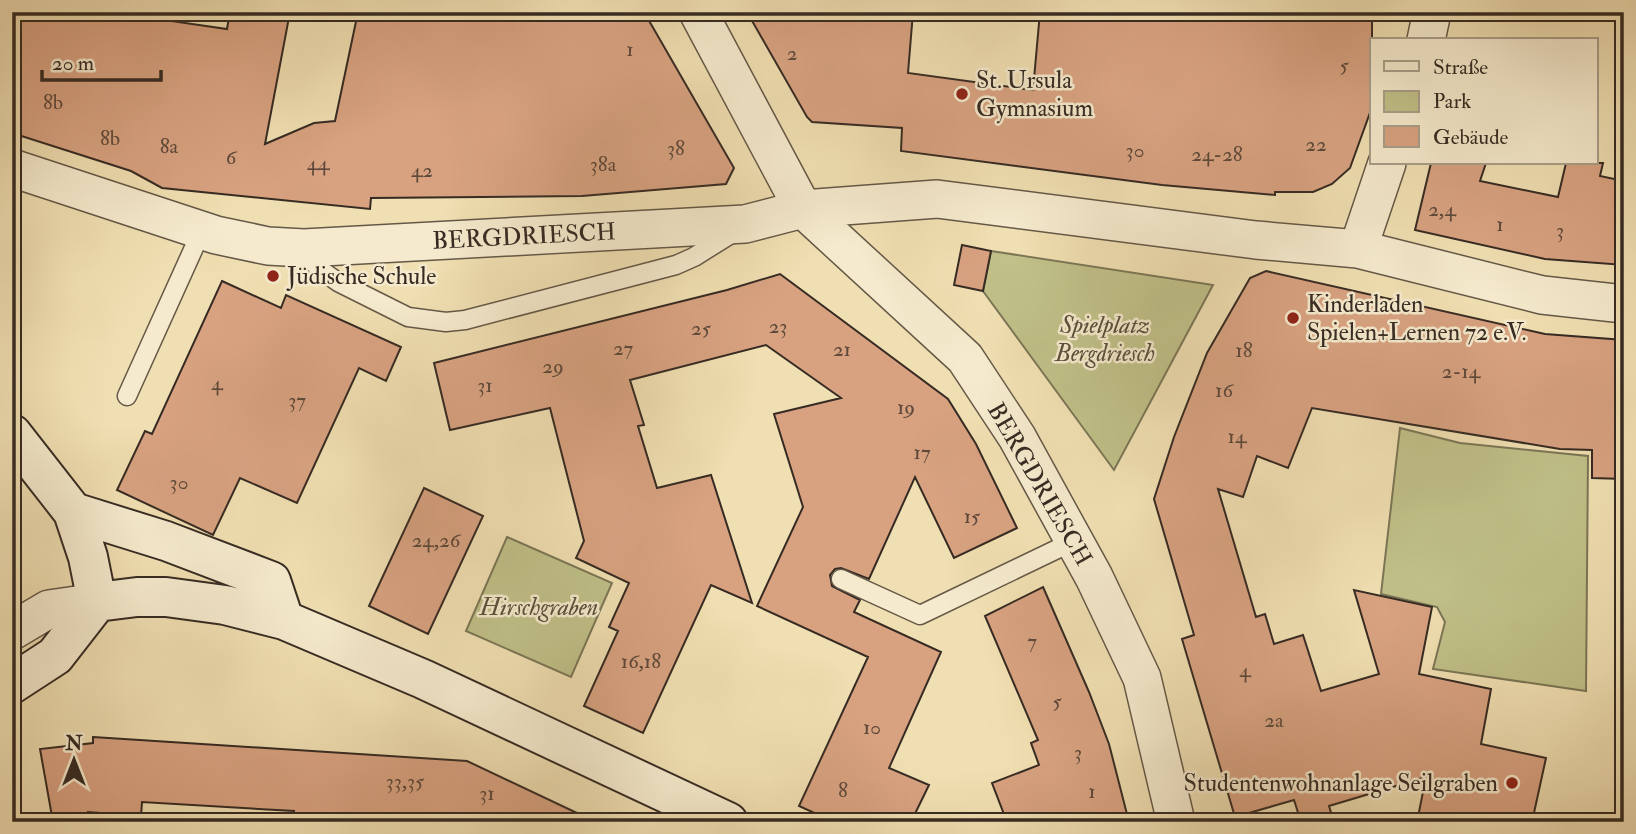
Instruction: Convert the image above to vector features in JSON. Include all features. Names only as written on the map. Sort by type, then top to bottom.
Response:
[{"type":"street","points":[[698,12],[803,209]]},
{"type":"street","points":[[1426,38],[1432,12]]},
{"type":"street","points":[[1358,249],[1387,164]]},
{"type":"street","name":"BERGDRIESCH","points":[[12,168],[216,235],[268,246],[304,248],[745,225],[803,209],[937,199],[1256,240],[1358,249],[1542,295],[1624,304]]},
{"type":"street","name":"BERGDRIESCH","points":[[803,209],[965,358],[1017,437],[1074,541],[1142,678],[1176,822]]},
{"type":"street","points":[[12,434],[73,512],[88,557],[97,603],[55,656],[12,684]]},
{"type":"street","points":[[73,512],[166,541],[271,581],[284,620]]},
{"type":"street","points":[[12,631],[49,609],[137,597],[166,597],[225,605],[284,620],[423,679],[728,822]]},
{"type":"lane","name":"BERGDRIESCH","points":[[304,248],[318,268],[338,282],[408,317],[446,322],[465,320],[676,265],[694,257],[745,225]]},
{"type":"lane","points":[[127,396],[202,230]]},
{"type":"lane","points":[[841,579],[920,615],[1074,541]]},
{"type":"green space","name":"Spielplatz Bergdriesch","points":[[991,251],[1213,285],[1114,470],[983,291]]},
{"type":"green space","points":[[1400,428],[1460,443],[1588,456],[1586,691],[1433,669],[1445,622],[1437,607],[1381,594]]},
{"type":"green space","name":"Hirschgraben","points":[[507,537],[612,583],[571,677],[466,631]]},
{"type":"building","points":[[12,12],[164,12],[164,20],[227,29],[230,12],[290,12],[265,144],[314,123],[335,121],[358,12],[644,12],[734,168],[726,184],[582,196],[371,198],[370,209],[162,188],[131,171],[12,133]]},
{"type":"building","points":[[747,12],[913,12],[908,73],[1033,90],[1040,12],[1372,12],[1370,113],[1350,168],[1332,184],[1313,192],[1275,192],[1275,195],[1162,185],[901,151],[902,128],[812,122]]},
{"type":"building","points":[[1603,163],[1600,176],[1624,181],[1624,265],[1545,259],[1415,230],[1431,164],[1486,164],[1480,181],[1558,197],[1566,164]]},
{"type":"building","points":[[962,245],[991,251],[983,291],[954,285]]},
{"type":"building","points":[[1266,271],[1545,334],[1624,340],[1624,479],[1592,478],[1592,450],[1560,449],[1312,408],[1288,468],[1257,456],[1243,497],[1218,489],[1256,617],[1265,614],[1274,644],[1303,635],[1321,691],[1379,674],[1354,590],[1432,607],[1419,674],[1491,689],[1481,744],[1546,758],[1532,822],[1417,822],[1426,777],[1329,806],[1334,822],[1301,822],[1294,800],[1235,817],[1182,639],[1194,635],[1154,499],[1174,437],[1207,353],[1250,278]]},
{"type":"building","points":[[780,274],[948,399],[976,444],[1017,528],[954,558],[915,477],[869,579],[841,568],[835,569],[830,575],[832,586],[860,600],[854,612],[941,652],[889,768],[929,785],[911,822],[834,822],[799,806],[868,657],[757,606],[803,507],[774,414],[841,398],[766,345],[630,380],[644,425],[638,426],[657,488],[711,475],[752,603],[711,585],[643,733],[584,706],[618,631],[609,627],[629,583],[576,558],[584,541],[550,408],[450,430],[434,363],[727,290]]},
{"type":"building","points":[[222,281],[281,308],[286,295],[401,347],[386,381],[359,368],[297,503],[240,478],[213,535],[117,490],[145,431],[152,434]]},
{"type":"building","points":[[424,488],[483,516],[428,634],[369,606]]},
{"type":"building","points":[[1043,587],[1109,744],[1129,822],[1007,822],[992,783],[1039,765],[1031,743],[1038,740],[985,616]]},
{"type":"building","points":[[93,737],[467,761],[596,822],[423,822],[347,816],[346,822],[309,822],[293,819],[294,811],[142,802],[141,816],[88,812],[88,822],[53,822],[40,749],[93,743]]},
{"type":"place","name":"St. Ursula Gymnasium","points":[[962,94]]},
{"type":"place","name":"Jüdische Schule","points":[[273,276]]},
{"type":"place","name":"Kinderladen Spielen+Lernen 72 e.V.","points":[[1293,318]]},
{"type":"place","name":"Studentenwohnanlage Seilgraben","points":[[1512,783]]}]
